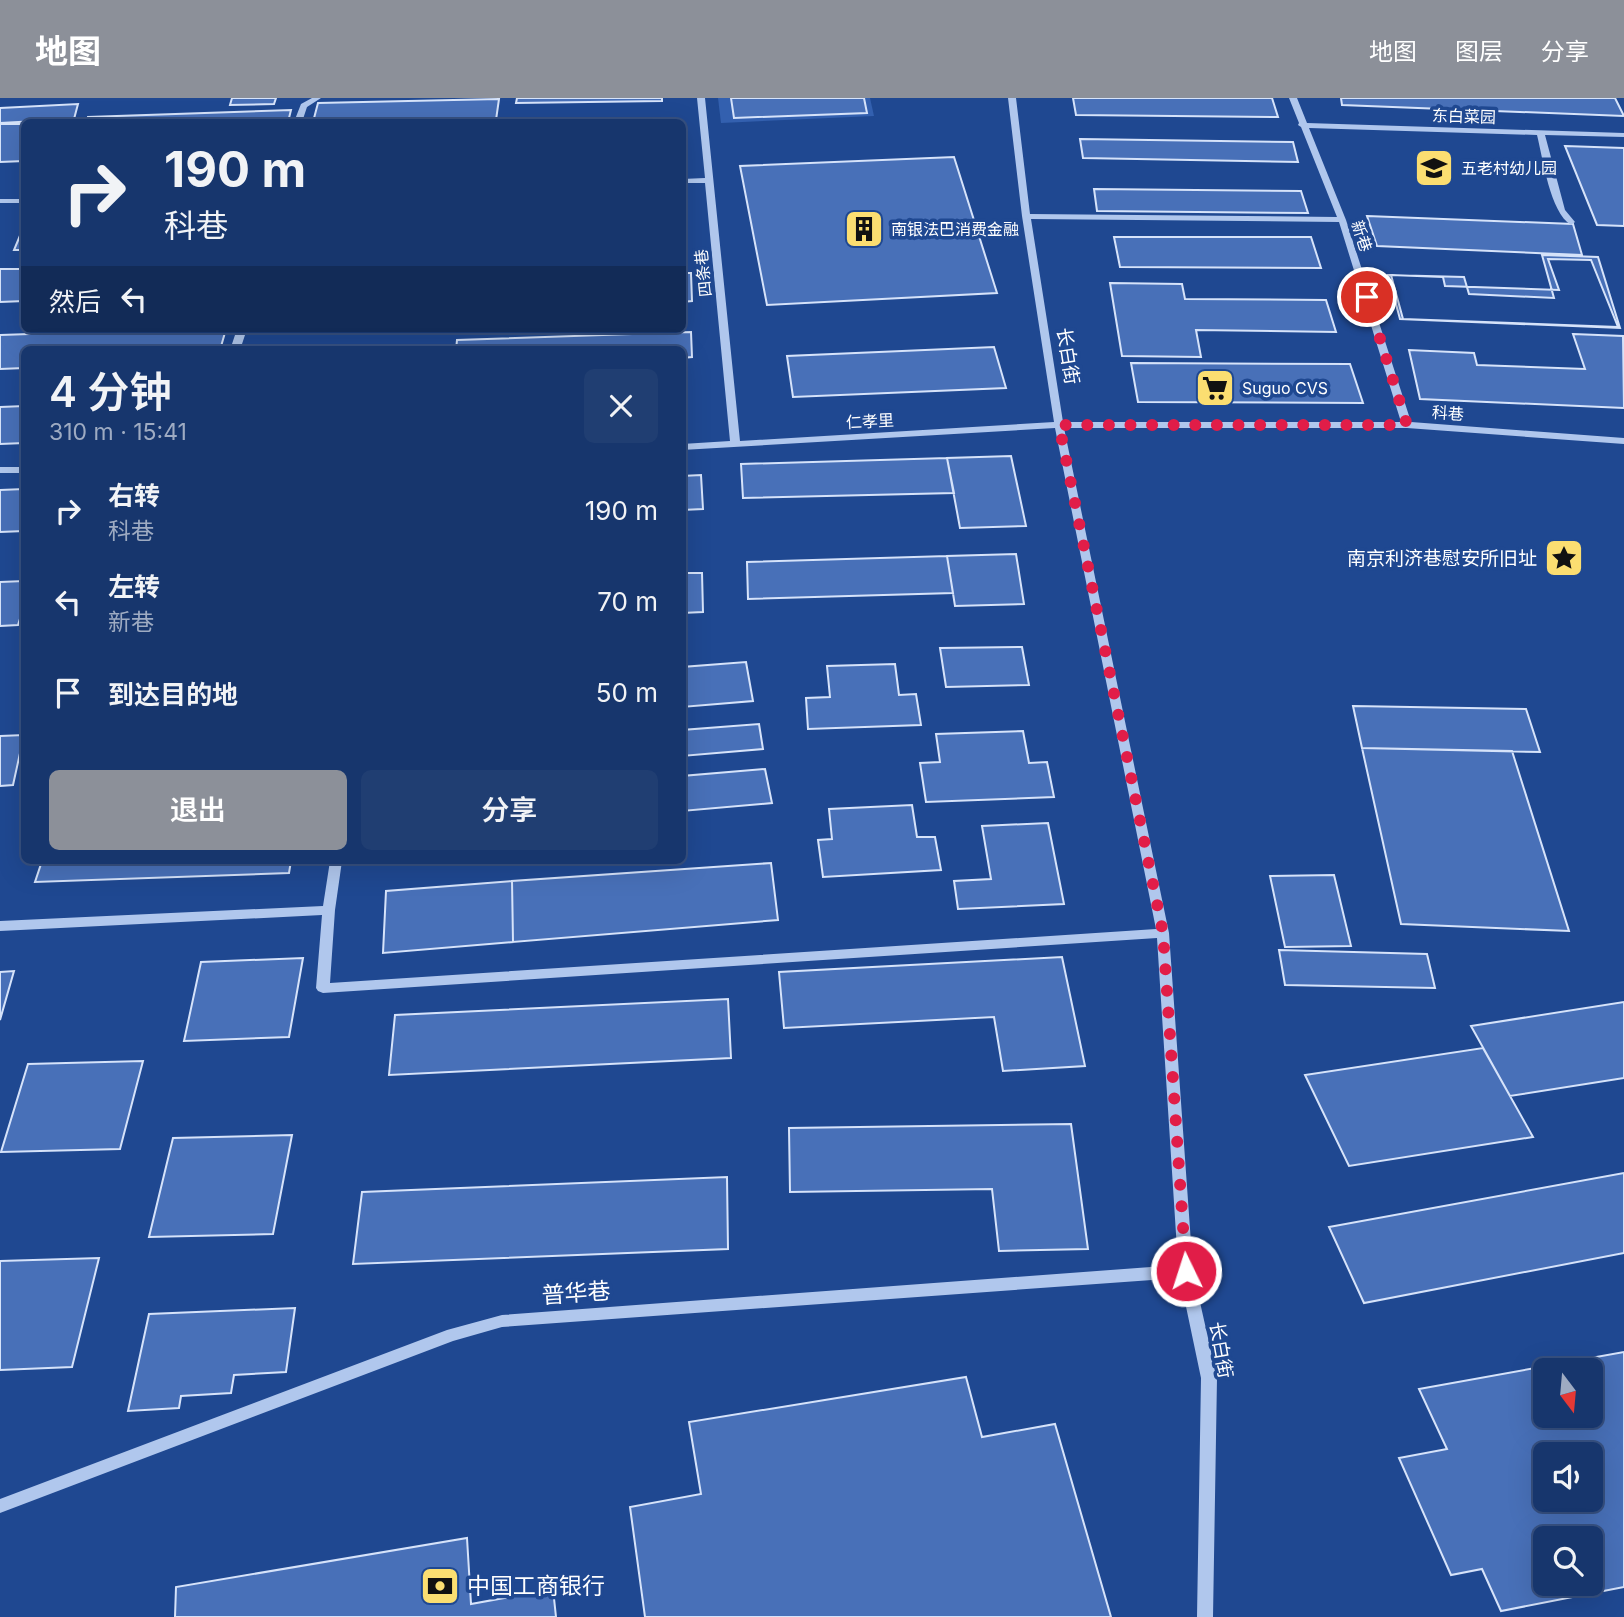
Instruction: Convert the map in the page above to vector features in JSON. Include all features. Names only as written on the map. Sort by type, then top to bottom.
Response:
[{"type":"street","points":[[299,119],[304,106],[317,98]]},
{"type":"street","name":"四条巷","points":[[701,98],[735,444]]},
{"type":"street","name":"长白街","points":[[1012,98],[1026,216],[1059,425],[1163,933],[1186,1271],[1209,1378],[1205,1617]]},
{"type":"street","name":"新巷","points":[[1293,98],[1342,220],[1407,425]]},
{"type":"street","name":"东白菜园","points":[[1302,125],[1624,135]]},
{"type":"street","points":[[1540,132],[1561,210],[1571,222]]},
{"type":"street","points":[[686,181],[708,180]]},
{"type":"street","points":[[0,201],[21,201]]},
{"type":"street","points":[[1026,216],[1342,220]]},
{"type":"street","name":"仁孝里","points":[[686,447],[1059,425]]},
{"type":"street","name":"科巷","points":[[1059,425],[1407,425],[1624,441]]},
{"type":"street","points":[[0,470],[21,470]]},
{"type":"street","points":[[336,864],[323,988],[1163,933]]},
{"type":"street","points":[[0,926],[329,911]]},
{"type":"street","name":"普华巷","points":[[0,1506],[452,1335],[502,1321],[1186,1271]]},
{"type":"shaded area","points":[[718,98],[870,98],[874,116],[721,123]]},
{"type":"building","points":[[232,98],[276,98],[274,104],[230,105]]},
{"type":"building","points":[[517,98],[662,98],[662,101],[516,103]]},
{"type":"building","points":[[731,98],[864,98],[867,113],[734,118]]},
{"type":"building","points":[[1073,98],[1272,98],[1278,117],[1076,115]]},
{"type":"building","points":[[1341,98],[1615,98],[1624,116],[1342,105]]},
{"type":"building","points":[[499,99],[496,119],[314,119],[318,103]]},
{"type":"building","points":[[78,104],[74,119],[21,119],[21,122],[0,123],[0,108]]},
{"type":"building","points":[[291,110],[289,119],[88,117]]},
{"type":"building","points":[[0,124],[21,124],[21,161],[0,162]]},
{"type":"building","points":[[1080,139],[1293,142],[1298,162],[1083,158]]},
{"type":"building","points":[[1565,146],[1624,148],[1624,226],[1597,225]]},
{"type":"building","name":"南银法巴消费金融","points":[[954,157],[997,293],[767,305],[740,166]]},
{"type":"building","points":[[1094,189],[1301,191],[1308,213],[1097,211]]},
{"type":"building","points":[[1367,216],[1573,224],[1582,255],[1377,246]]},
{"type":"building","points":[[21,233],[21,250],[14,250]]},
{"type":"building","points":[[1114,237],[1311,237],[1321,268],[1120,267]]},
{"type":"building","points":[[1542,255],[1598,257],[1620,328],[1400,319],[1388,275],[1464,277],[1469,294],[1554,298]]},
{"type":"building","points":[[1548,259],[1591,260],[1618,327],[1403,319],[1391,275],[1443,277],[1445,286],[1559,290]]},
{"type":"building","points":[[0,269],[21,269],[21,301],[0,302]]},
{"type":"building","points":[[686,273],[691,273],[692,301],[686,302]]},
{"type":"building","points":[[1110,283],[1182,284],[1185,299],[1326,300],[1336,332],[1196,330],[1201,357],[1122,356]]},
{"type":"building","points":[[691,332],[692,357],[686,358],[686,346],[456,346],[457,340]]},
{"type":"building","points":[[225,333],[221,346],[21,346],[21,368],[0,369],[0,335]]},
{"type":"building","points":[[1573,334],[1623,336],[1624,408],[1420,399],[1409,350],[1474,353],[1477,365],[1585,369]]},
{"type":"building","points":[[994,347],[1006,388],[793,397],[787,356]]},
{"type":"building","points":[[1131,363],[1350,364],[1363,403],[1138,402]]},
{"type":"building","points":[[21,406],[21,443],[0,444],[0,407]]},
{"type":"building","points":[[1011,456],[1026,526],[960,528],[947,458]]},
{"type":"building","points":[[947,458],[954,493],[743,498],[741,464]]},
{"type":"building","points":[[701,475],[703,509],[686,510],[686,476]]},
{"type":"building","points":[[21,489],[21,531],[0,532],[0,490]]},
{"type":"building","points":[[1016,554],[1024,604],[955,606],[947,556]]},
{"type":"building","points":[[947,556],[953,593],[748,599],[747,562]]},
{"type":"building","points":[[686,573],[702,573],[703,612],[686,613]]},
{"type":"building","points":[[21,581],[21,616],[18,625],[0,626],[0,582]]},
{"type":"building","points":[[1022,647],[1029,685],[946,687],[940,648]]},
{"type":"building","points":[[746,662],[753,701],[686,707],[686,667]]},
{"type":"building","points":[[895,664],[899,695],[916,694],[921,725],[808,729],[806,698],[830,697],[827,666]]},
{"type":"building","points":[[1353,706],[1526,709],[1540,752],[1362,748]]},
{"type":"building","points":[[759,724],[763,749],[686,756],[686,730]]},
{"type":"building","points":[[1023,731],[1029,763],[1047,762],[1054,797],[926,802],[920,763],[940,762],[936,734]]},
{"type":"building","points":[[21,735],[21,749],[13,785],[0,786],[0,736]]},
{"type":"building","points":[[1362,748],[1512,751],[1569,931],[1401,924]]},
{"type":"building","points":[[765,769],[772,803],[686,811],[686,776]]},
{"type":"building","points":[[912,805],[917,837],[935,837],[941,870],[823,877],[818,840],[832,839],[829,809]]},
{"type":"building","points":[[1048,823],[1064,904],[958,909],[954,881],[991,879],[982,826]]},
{"type":"building","points":[[771,863],[778,920],[513,942],[512,881]]},
{"type":"building","points":[[41,864],[290,864],[289,873],[35,882]]},
{"type":"building","points":[[1334,875],[1351,946],[1285,947],[1270,876]]},
{"type":"building","points":[[512,881],[513,942],[383,953],[386,891]]},
{"type":"building","points":[[1279,950],[1427,954],[1435,988],[1285,985]]},
{"type":"building","points":[[1062,957],[1085,1066],[1003,1071],[994,1017],[784,1028],[779,972]]},
{"type":"building","points":[[303,958],[289,1037],[184,1041],[201,962]]},
{"type":"building","points":[[14,971],[0,1020],[0,972]]},
{"type":"building","points":[[728,999],[731,1058],[389,1075],[395,1015]]},
{"type":"building","points":[[1624,1002],[1624,1078],[1510,1096],[1471,1026]]},
{"type":"building","points":[[1483,1048],[1533,1137],[1349,1166],[1305,1075]]},
{"type":"building","points":[[143,1061],[120,1149],[1,1152],[28,1064]]},
{"type":"building","points":[[1071,1124],[1088,1249],[999,1251],[992,1189],[790,1192],[789,1128]]},
{"type":"building","points":[[292,1135],[273,1234],[149,1237],[173,1138]]},
{"type":"building","points":[[1624,1173],[1624,1253],[1364,1303],[1329,1227]]},
{"type":"building","points":[[727,1177],[728,1249],[353,1264],[362,1192]]},
{"type":"building","points":[[99,1258],[72,1367],[0,1370],[0,1261]]},
{"type":"building","points":[[295,1308],[286,1372],[234,1375],[231,1393],[181,1396],[179,1408],[128,1411],[149,1314]]},
{"type":"building","points":[[1624,1352],[1624,1587],[1603,1591],[1603,1526],[1533,1526],[1533,1596],[1578,1596],[1501,1611],[1482,1569],[1451,1575],[1399,1458],[1447,1449],[1419,1389],[1533,1368],[1533,1428],[1603,1428],[1603,1358],[1591,1358]]},
{"type":"building","points":[[966,1377],[982,1437],[1055,1424],[1111,1617],[645,1617],[630,1507],[701,1494],[689,1422]]},
{"type":"building","points":[[467,1538],[471,1604],[553,1589],[556,1617],[175,1617],[176,1587]]},
{"type":"place","name":"五老村幼儿园","points":[[1434,168]]},
{"type":"place","name":"南银法巴消费金融","points":[[864,229]]},
{"type":"place","name":"Suguo CVS","points":[[1215,388]]},
{"type":"place","name":"南京利济巷慰安所旧址","points":[[1564,558]]},
{"type":"place","name":"中国工商银行","points":[[440,1586]]},
{"type":"route","points":[[1186,1271],[1163,933],[1059,425],[1407,425],[1367,297]]}]
